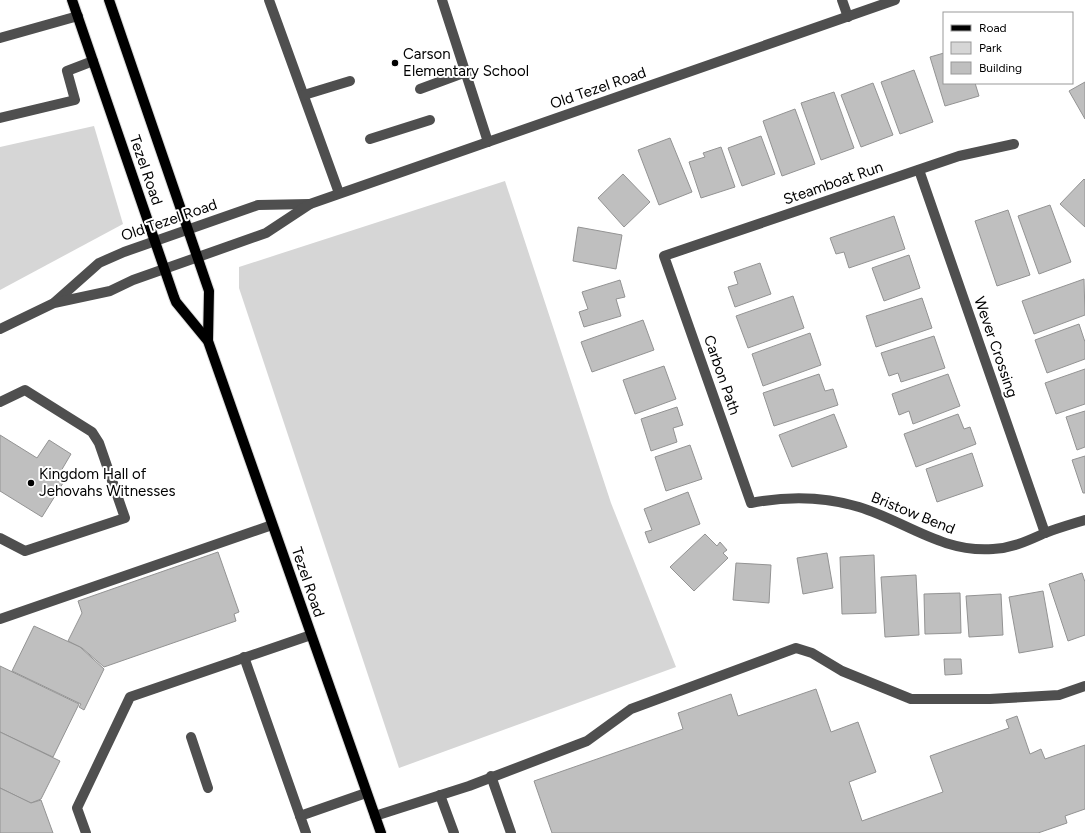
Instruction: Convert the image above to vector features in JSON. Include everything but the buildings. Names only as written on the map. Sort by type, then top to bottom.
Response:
[{"type":"main road","name":"Tezel Road","points":[[72,0],[176,302],[208,341],[381,833]]},
{"type":"main road","name":"Tezel Road","points":[[109,0],[209,291],[208,341]]},
{"type":"street","points":[[269,0],[339,193]]},
{"type":"street","points":[[442,0],[488,142]]},
{"type":"street","points":[[842,0],[848,17]]},
{"type":"street","name":"Old Tezel Road","points":[[0,329],[54,303],[110,292],[133,280],[266,233],[310,204],[339,193],[895,0]]},
{"type":"street","points":[[0,38],[78,16]]},
{"type":"street","points":[[0,118],[75,100],[67,71],[93,61]]},
{"type":"street","points":[[420,89],[466,72]]},
{"type":"street","points":[[304,95],[350,80]]},
{"type":"street","points":[[370,139],[430,120]]},
{"type":"street","name":"Steamboat Run","points":[[664,256],[959,156],[1014,144]]},
{"type":"street","name":"Wever Crossing","points":[[919,170],[1045,533]]},
{"type":"street","name":"Old Tezel Road","points":[[54,303],[99,263],[124,252],[258,206],[310,204]]},
{"type":"street","name":"Carbon Path","points":[[664,256],[751,503]]},
{"type":"street","points":[[0,402],[25,390],[92,432],[99,442],[125,518],[25,551],[0,538]]},
{"type":"street","name":"Bristow Bend","points":[[751,503],[772,499],[805,498],[859,507],[907,527],[933,540],[972,549],[1011,547],[1024,543],[1045,533],[1085,520]]},
{"type":"street","points":[[0,619],[272,525]]},
{"type":"street","points":[[86,833],[77,808],[130,697],[311,635]]},
{"type":"street","points":[[375,816],[440,795],[587,741],[631,709],[796,648],[812,653],[842,671],[911,699],[990,699],[1058,695],[1085,686]]},
{"type":"street","points":[[244,657],[306,833]]},
{"type":"street","points":[[191,737],[208,788]]},
{"type":"street","points":[[491,776],[511,833]]},
{"type":"street","points":[[300,816],[366,793]]},
{"type":"street","points":[[440,795],[454,833]]},
{"type":"green space","points":[[94,126],[123,224],[0,290],[0,147]]},
{"type":"green space","points":[[505,181],[611,503],[676,667],[399,768],[239,288],[239,267]]},
{"type":"place","name":"Carson Elementary School","points":[[395,63]]},
{"type":"place","name":"Kingdom Hall of Jehovahs Witnesses","points":[[31,483]]}]
